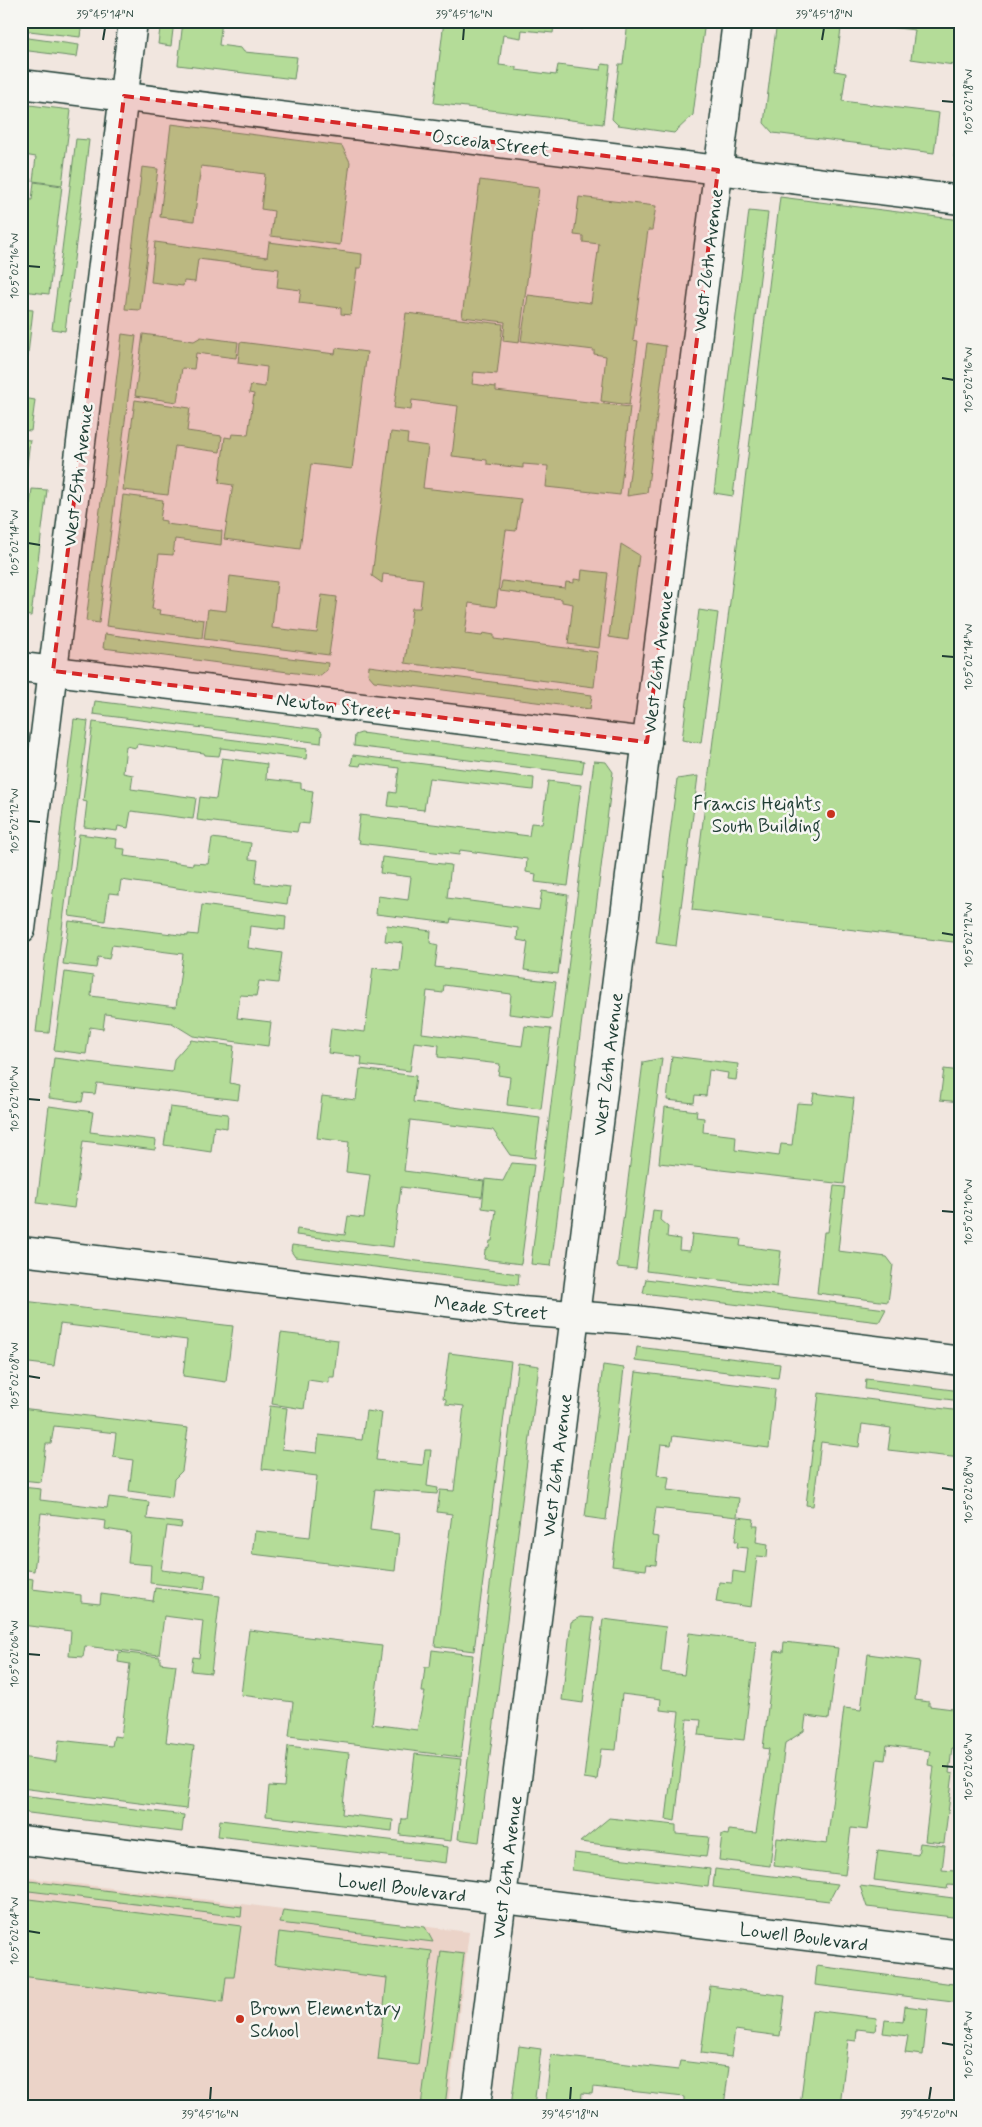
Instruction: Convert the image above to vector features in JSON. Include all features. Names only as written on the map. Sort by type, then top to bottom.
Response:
[{"type":"street","name":"West 25th Avenue","points":[[21,929],[133,21]]},
{"type":"street","name":"West 26th Avenue","points":[[476,2106],[737,21]]},
{"type":"street","name":"Osceola Street","points":[[21,84],[961,200]]},
{"type":"street","name":"Newton Street","points":[[21,667],[647,742]]},
{"type":"street","name":"Meade Street","points":[[21,1251],[521,1311],[635,1320],[961,1360]]},
{"type":"street","name":"Lowell Boulevard","points":[[21,1840],[961,1955]]},
{"type":"highlighted area","points":[[124,96],[718,170],[647,742],[53,671]]},
{"type":"shaded area","name":"Brown Elementary School","points":[[21,1877],[469,1932],[448,2106],[21,2106]]},
{"type":"green space","points":[[21,21],[82,21],[80,37],[21,30]]},
{"type":"green space","points":[[161,21],[174,21],[171,46],[158,44]]},
{"type":"green space","points":[[183,21],[222,21],[219,45],[241,48],[244,52],[297,57],[294,79],[178,65]]},
{"type":"green space","points":[[444,21],[584,21],[583,29],[554,25],[553,33],[522,30],[521,38],[503,35],[499,65],[516,67],[516,70],[556,75],[558,65],[601,70],[602,64],[610,65],[603,124],[434,103]]},
{"type":"green space","points":[[628,21],[705,21],[693,115],[674,133],[618,125],[612,119],[619,64],[623,64]]},
{"type":"green space","points":[[777,21],[961,21],[961,66],[911,59],[915,30],[842,22],[835,71],[846,73],[842,101],[939,113],[934,153],[773,133],[764,123]]},
{"type":"green space","points":[[21,37],[79,45],[77,57],[21,50]]},
{"type":"green space","points":[[21,104],[71,110],[62,185],[33,181],[36,157],[24,155],[25,152],[21,151]]},
{"type":"green space","points":[[959,114],[961,115],[961,158],[954,157]]},
{"type":"green space","points":[[171,124],[342,146],[350,162],[340,245],[271,236],[274,211],[261,209],[265,174],[201,166],[194,221],[160,217]]},
{"type":"green space","points":[[76,139],[89,140],[65,331],[52,329]]},
{"type":"green space","points":[[142,167],[158,169],[140,310],[125,309]]},
{"type":"green space","points":[[480,180],[539,188],[519,343],[503,341],[505,322],[462,317]]},
{"type":"green space","points":[[34,182],[62,186],[49,294],[21,291],[21,254],[25,255],[28,228],[21,226],[21,199],[32,200]]},
{"type":"green space","points":[[579,197],[656,206],[652,230],[648,230],[633,340],[638,341],[629,405],[601,401],[606,356],[594,354],[594,350],[521,341],[528,295],[591,303],[599,244],[583,242],[583,236],[574,235]]},
{"type":"green space","points":[[780,197],[961,220],[961,943],[692,910]]},
{"type":"green space","points":[[749,211],[768,213],[733,496],[714,493]]},
{"type":"green space","points":[[155,242],[267,257],[269,242],[362,254],[361,268],[357,268],[351,315],[341,314],[341,308],[299,303],[301,290],[277,287],[279,269],[198,259],[195,282],[184,281],[183,286],[151,282]]},
{"type":"green space","points":[[21,309],[33,310],[23,398],[35,400],[31,431],[21,430]]},
{"type":"green space","points":[[406,313],[503,324],[497,374],[474,372],[472,384],[496,387],[496,391],[630,407],[620,495],[546,487],[548,466],[523,464],[523,468],[487,464],[487,460],[452,456],[458,406],[412,400],[411,410],[394,408]]},
{"type":"green space","points":[[122,334],[136,336],[99,623],[86,621]]},
{"type":"green space","points":[[143,334],[194,341],[201,337],[238,342],[236,358],[196,353],[194,369],[182,368],[177,402],[135,396]]},
{"type":"green space","points":[[240,342],[335,354],[336,348],[367,352],[352,469],[311,464],[300,549],[224,539],[233,485],[219,483],[225,437],[231,438],[232,434],[248,435],[254,394],[249,393],[251,385],[265,387],[267,367],[238,363]]},
{"type":"green space","points":[[647,343],[666,346],[647,493],[627,496]]},
{"type":"green space","points":[[135,400],[190,408],[187,431],[222,436],[220,452],[175,446],[168,495],[123,490]]},
{"type":"green space","points":[[391,432],[408,434],[407,443],[428,446],[423,488],[521,499],[516,531],[506,530],[496,607],[469,603],[465,634],[482,636],[483,633],[494,635],[494,639],[598,652],[594,687],[405,663],[412,608],[420,608],[423,579],[383,574],[382,583],[372,576]]},
{"type":"green space","points":[[21,439],[30,440],[25,481],[21,481]]},
{"type":"green space","points":[[32,489],[47,490],[31,616],[21,615],[21,576]]},
{"type":"green space","points":[[123,495],[163,500],[160,520],[166,521],[166,524],[222,531],[221,545],[175,539],[173,555],[159,554],[152,609],[160,610],[159,614],[204,620],[202,638],[106,626]]},
{"type":"green space","points":[[621,544],[639,555],[628,640],[609,637]]},
{"type":"green space","points":[[582,570],[608,573],[599,648],[568,644],[573,604],[562,602],[562,599],[500,591],[502,581],[565,588],[566,582],[574,583],[574,579],[581,580]]},
{"type":"green space","points":[[230,576],[277,582],[272,628],[317,633],[322,595],[337,597],[329,655],[204,639],[208,609],[226,611]]},
{"type":"green space","points":[[699,610],[718,613],[701,743],[682,740]]},
{"type":"green space","points":[[105,634],[328,663],[327,670],[319,676],[103,648]]},
{"type":"green space","points":[[369,666],[592,695],[590,709],[374,681],[368,674]]},
{"type":"green space","points":[[95,701],[318,729],[322,732],[321,743],[93,714]]},
{"type":"green space","points":[[74,719],[88,721],[49,1033],[36,1032]]},
{"type":"green space","points":[[93,722],[307,749],[306,759],[221,748],[219,756],[137,744],[136,748],[126,746],[123,773],[133,775],[131,789],[196,798],[193,819],[131,811],[128,828],[118,826],[117,831],[84,827],[87,802],[83,801]]},
{"type":"green space","points":[[361,733],[584,761],[582,774],[354,746],[355,735]]},
{"type":"green space","points":[[353,755],[534,778],[533,790],[429,778],[424,810],[388,806],[390,792],[396,793],[399,768],[361,763],[360,766],[351,765]]},
{"type":"green space","points":[[222,758],[267,764],[266,779],[301,783],[301,789],[313,791],[309,824],[299,823],[297,832],[197,820],[200,797],[216,799]]},
{"type":"green space","points":[[594,761],[606,762],[613,772],[551,1266],[531,1264]]},
{"type":"green space","points":[[698,776],[676,946],[656,943],[677,779]]},
{"type":"green space","points":[[548,781],[581,785],[568,886],[535,882],[536,874],[526,872],[527,859],[460,850],[459,855],[359,843],[360,840],[357,839],[360,815],[529,836],[531,823],[542,824]]},
{"type":"green space","points":[[79,834],[117,839],[116,848],[125,849],[124,856],[193,865],[193,863],[208,864],[212,838],[251,843],[249,859],[258,860],[255,883],[290,887],[287,904],[121,880],[119,894],[109,893],[105,921],[69,916]]},
{"type":"green space","points":[[382,857],[451,865],[447,898],[539,910],[542,891],[568,895],[558,974],[524,970],[528,942],[517,940],[518,928],[451,919],[450,923],[376,914],[378,896],[408,900],[411,877],[380,873]]},
{"type":"green space","points":[[202,905],[286,916],[285,930],[250,926],[248,948],[282,953],[278,983],[259,981],[256,996],[240,995],[237,1018],[271,1022],[268,1046],[193,1036],[172,1023],[105,1014],[103,1029],[90,1027],[86,1054],[54,1050],[65,972],[93,976],[91,996],[176,1007],[183,954],[112,945],[109,959],[98,957],[96,968],[63,964],[69,921],[188,936],[188,934],[198,935]]},
{"type":"green space","points":[[387,925],[431,931],[430,943],[438,945],[435,967],[556,982],[551,1019],[509,1014],[511,994],[444,985],[443,993],[427,991],[422,1033],[522,1046],[525,1026],[551,1029],[541,1109],[507,1105],[510,1077],[498,1075],[500,1064],[438,1057],[439,1045],[414,1042],[410,1071],[361,1065],[362,1057],[328,1053],[331,1028],[365,1032],[373,968],[400,971],[403,943],[385,941]]},
{"type":"green space","points":[[191,1040],[234,1046],[230,1083],[240,1085],[238,1100],[97,1083],[95,1094],[84,1093],[82,1102],[49,1098],[54,1058],[172,1072],[174,1059]]},
{"type":"green space","points":[[672,1056],[738,1064],[736,1080],[727,1079],[728,1073],[709,1070],[706,1096],[695,1095],[694,1103],[667,1100]]},
{"type":"green space","points":[[662,1058],[636,1269],[617,1267],[643,1062]]},
{"type":"green space","points":[[360,1069],[416,1076],[413,1102],[540,1118],[535,1158],[510,1155],[493,1130],[410,1120],[404,1171],[484,1181],[482,1197],[401,1187],[393,1247],[296,1235],[297,1229],[345,1235],[348,1216],[364,1218],[370,1175],[346,1172],[349,1142],[317,1138],[322,1096],[356,1100]]},
{"type":"green space","points":[[944,1069],[961,1071],[961,1102],[940,1100]]},
{"type":"green space","points":[[814,1093],[854,1098],[844,1184],[659,1163],[665,1107],[697,1111],[696,1117],[704,1118],[703,1132],[736,1136],[735,1150],[779,1156],[781,1144],[792,1145],[797,1103],[812,1104]]},
{"type":"green space","points":[[49,1106],[93,1112],[90,1132],[156,1140],[155,1150],[83,1141],[74,1208],[37,1203]]},
{"type":"green space","points":[[170,1107],[228,1114],[227,1128],[214,1126],[211,1152],[164,1145]]},
{"type":"green space","points":[[512,1163],[534,1165],[521,1264],[484,1259],[485,1250],[489,1247],[490,1241],[492,1241],[496,1210],[482,1208],[485,1179],[503,1181]]},
{"type":"green space","points":[[834,1186],[845,1187],[838,1251],[887,1257],[893,1265],[888,1302],[817,1293],[824,1232],[828,1232]]},
{"type":"green space","points":[[653,1210],[661,1211],[660,1220],[668,1227],[667,1237],[680,1239],[679,1250],[690,1251],[692,1234],[741,1239],[740,1246],[781,1251],[777,1287],[646,1271]]},
{"type":"green space","points":[[292,1245],[519,1274],[518,1285],[295,1257],[291,1251]]},
{"type":"green space","points":[[646,1279],[886,1309],[879,1322],[643,1293]]},
{"type":"green space","points":[[24,1301],[233,1326],[226,1382],[183,1376],[187,1340],[60,1324],[54,1366],[21,1362],[21,1325]]},
{"type":"green space","points":[[281,1333],[338,1340],[334,1377],[329,1377],[329,1383],[308,1380],[304,1409],[272,1404]]},
{"type":"green space","points":[[637,1347],[780,1364],[778,1378],[635,1361]]},
{"type":"green space","points":[[449,1353],[511,1361],[474,1651],[435,1646],[452,1514],[437,1512],[440,1490],[454,1491],[464,1406],[446,1404],[446,1399],[443,1398]]},
{"type":"green space","points":[[518,1363],[539,1366],[479,1842],[458,1839]]},
{"type":"green space","points":[[603,1365],[624,1368],[606,1520],[585,1517]]},
{"type":"green space","points":[[636,1372],[775,1389],[769,1448],[673,1436],[671,1445],[661,1444],[657,1475],[669,1477],[667,1490],[739,1498],[737,1517],[656,1508],[652,1536],[659,1537],[656,1565],[647,1564],[646,1570],[612,1566]]},
{"type":"green space","points":[[866,1379],[961,1391],[961,1401],[865,1389]]},
{"type":"green space","points":[[819,1393],[961,1411],[961,1458],[888,1450],[891,1428],[862,1424],[859,1447],[821,1442],[813,1506],[806,1505]]},
{"type":"green space","points":[[270,1406],[287,1408],[282,1449],[317,1453],[319,1435],[362,1440],[366,1411],[382,1413],[376,1460],[423,1465],[425,1450],[431,1450],[427,1486],[438,1488],[437,1494],[375,1489],[370,1530],[399,1534],[395,1571],[252,1554],[255,1531],[310,1537],[317,1476],[262,1469]]},
{"type":"green space","points":[[21,1408],[188,1428],[182,1471],[174,1479],[172,1497],[129,1491],[133,1460],[113,1457],[116,1433],[54,1426],[51,1444],[46,1444],[41,1482],[21,1480]]},
{"type":"green space","points":[[21,1487],[41,1489],[40,1500],[107,1508],[109,1497],[149,1502],[147,1519],[182,1523],[181,1528],[167,1526],[161,1570],[206,1575],[204,1589],[150,1583],[151,1565],[128,1563],[131,1533],[105,1529],[106,1521],[41,1513],[34,1571],[21,1569]]},
{"type":"green space","points":[[738,1517],[754,1519],[753,1526],[758,1526],[756,1542],[768,1544],[767,1557],[757,1556],[751,1607],[716,1602],[719,1582],[732,1583],[733,1571],[745,1573],[748,1548],[737,1547],[738,1541],[735,1541]]},
{"type":"green space","points":[[21,1577],[33,1579],[32,1589],[81,1595],[81,1602],[100,1604],[101,1594],[153,1601],[155,1588],[220,1596],[211,1673],[191,1671],[193,1657],[199,1658],[203,1621],[164,1616],[159,1655],[85,1646],[83,1657],[69,1656],[71,1631],[21,1625]]},
{"type":"green space","points":[[580,1617],[594,1618],[583,1703],[562,1700],[571,1622]]},
{"type":"green space","points":[[603,1619],[666,1627],[661,1672],[684,1675],[689,1633],[756,1641],[744,1740],[699,1735],[701,1720],[687,1719],[675,1821],[666,1819],[679,1712],[660,1710],[661,1699],[622,1694],[616,1750],[601,1749],[597,1780],[584,1778]]},
{"type":"green space","points":[[249,1630],[382,1646],[372,1724],[417,1730],[425,1692],[422,1692],[425,1667],[430,1667],[432,1650],[473,1655],[461,1757],[289,1736],[293,1702],[241,1695]]},
{"type":"green space","points":[[784,1642],[838,1648],[829,1719],[806,1716],[804,1731],[785,1743],[770,1866],[719,1860],[722,1834],[728,1835],[729,1830],[756,1833],[769,1749],[763,1748],[775,1651],[783,1652]]},
{"type":"green space","points":[[119,1652],[160,1657],[160,1663],[176,1665],[166,1742],[194,1746],[186,1809],[21,1788],[21,1757],[56,1762],[59,1740],[112,1746],[114,1736],[121,1737],[130,1664],[118,1662]]},
{"type":"green space","points":[[868,1654],[920,1661],[915,1700],[929,1702],[929,1706],[953,1709],[953,1713],[961,1714],[961,1749],[952,1748],[949,1773],[953,1774],[944,1843],[925,1841],[934,1766],[928,1765],[930,1751],[887,1745],[885,1760],[877,1759],[868,1830],[851,1828],[845,1875],[774,1866],[777,1838],[827,1844],[844,1708],[861,1710]]},
{"type":"green space","points":[[288,1746],[349,1753],[342,1814],[393,1820],[392,1831],[266,1816],[269,1786],[284,1787]]},
{"type":"green space","points":[[415,1754],[461,1759],[451,1841],[400,1835],[402,1819],[407,1819]]},
{"type":"green space","points":[[21,1795],[184,1815],[182,1832],[21,1812]]},
{"type":"green space","points":[[609,1818],[676,1825],[676,1834],[709,1837],[706,1857],[580,1842]]},
{"type":"green space","points":[[220,1820],[448,1847],[446,1863],[218,1836]]},
{"type":"green space","points":[[920,1843],[945,1846],[942,1870],[955,1871],[961,1876],[961,1886],[948,1885],[947,1889],[874,1880],[878,1850],[918,1855]]},
{"type":"green space","points":[[574,1853],[710,1869],[708,1887],[572,1870]]},
{"type":"green space","points":[[715,1869],[838,1884],[829,1901],[713,1887]]},
{"type":"green space","points":[[21,1880],[242,1907],[241,1917],[21,1890]]},
{"type":"green space","points":[[860,1886],[961,1899],[961,1918],[867,1907]]},
{"type":"green space","points":[[21,1898],[241,1926],[234,1977],[226,1977],[223,2002],[21,1976]]},
{"type":"green space","points":[[283,1910],[425,1927],[433,1942],[280,1923]]},
{"type":"green space","points":[[279,1932],[432,1951],[418,2065],[378,2060],[387,1978],[275,1964]]},
{"type":"green space","points":[[441,1951],[464,1954],[445,2106],[421,2106]]},
{"type":"green space","points":[[817,1966],[961,1985],[961,2003],[815,1985]]},
{"type":"green space","points":[[710,1986],[785,1996],[780,2036],[735,2030],[731,2057],[701,2053]]},
{"type":"green space","points":[[905,2006],[928,2009],[923,2055],[905,2053],[908,2036],[883,2033],[885,2020],[903,2022]]},
{"type":"green space","points":[[812,2010],[877,2018],[875,2031],[857,2029],[856,2041],[848,2040],[840,2106],[800,2106]]},
{"type":"green space","points":[[519,2046],[541,2049],[534,2106],[511,2106]]},
{"type":"green space","points":[[551,2055],[678,2070],[680,2061],[729,2067],[724,2106],[684,2103],[684,2097],[593,2087],[592,2094],[582,2093],[581,2104],[546,2100]]},
{"type":"place","name":"Francis Heights South Building","points":[[831,814]]},
{"type":"place","name":"Brown Elementary School","points":[[240,2019]]}]
